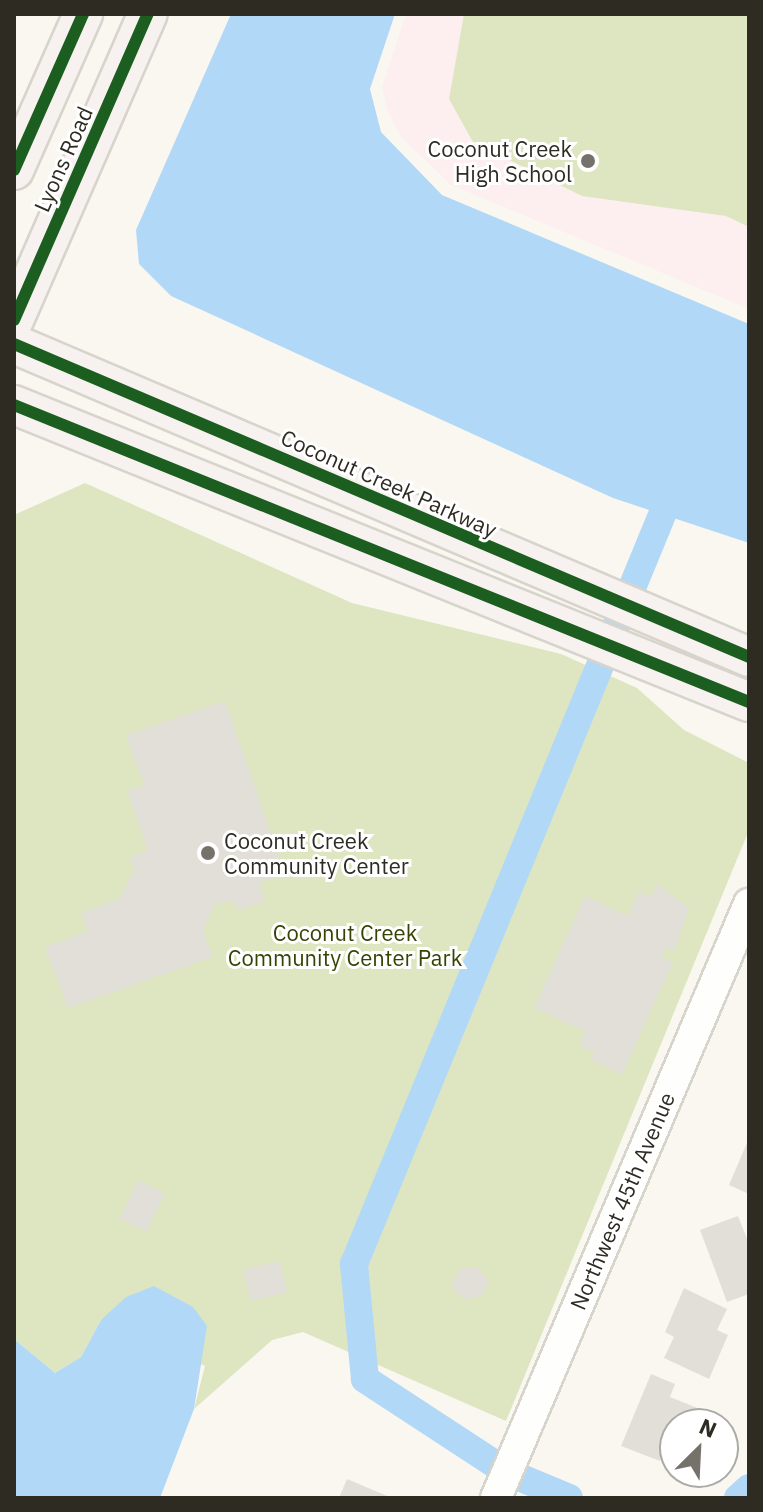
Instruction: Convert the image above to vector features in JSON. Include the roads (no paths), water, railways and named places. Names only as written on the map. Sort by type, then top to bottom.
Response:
[{"type":"main road","name":"Lyons Road","points":[[14,170],[83,14]]},
{"type":"main road","name":"Lyons Road","points":[[14,320],[148,14]]},
{"type":"main road","name":"Coconut Creek Parkway","points":[[14,344],[587,594],[749,657]]},
{"type":"main road","points":[[14,405],[333,540],[573,628],[749,702]]},
{"type":"street","name":"Northwest 45th Avenue","points":[[496,1498],[749,904]]},
{"type":"water","points":[[231,14],[395,14],[370,89],[381,132],[442,195],[749,324],[749,543],[613,498],[171,296],[139,264],[136,230]]},
{"type":"water","points":[[154,1286],[193,1307],[207,1326],[194,1409],[160,1498],[14,1498],[14,1339],[55,1373],[81,1357],[101,1320],[126,1297]]},
{"type":"waterway","points":[[569,1498],[507,1472],[365,1379],[354,1264],[676,481]]},
{"type":"waterway","points":[[738,1498],[749,1488]]},
{"type":"place","name":"Coconut Creek High School","points":[[588,161]]},
{"type":"place","name":"Coconut Creek Community Center","points":[[208,853]]},
{"type":"park label","name":"Coconut Creek Community Center Park","points":[[345,944]]}]
